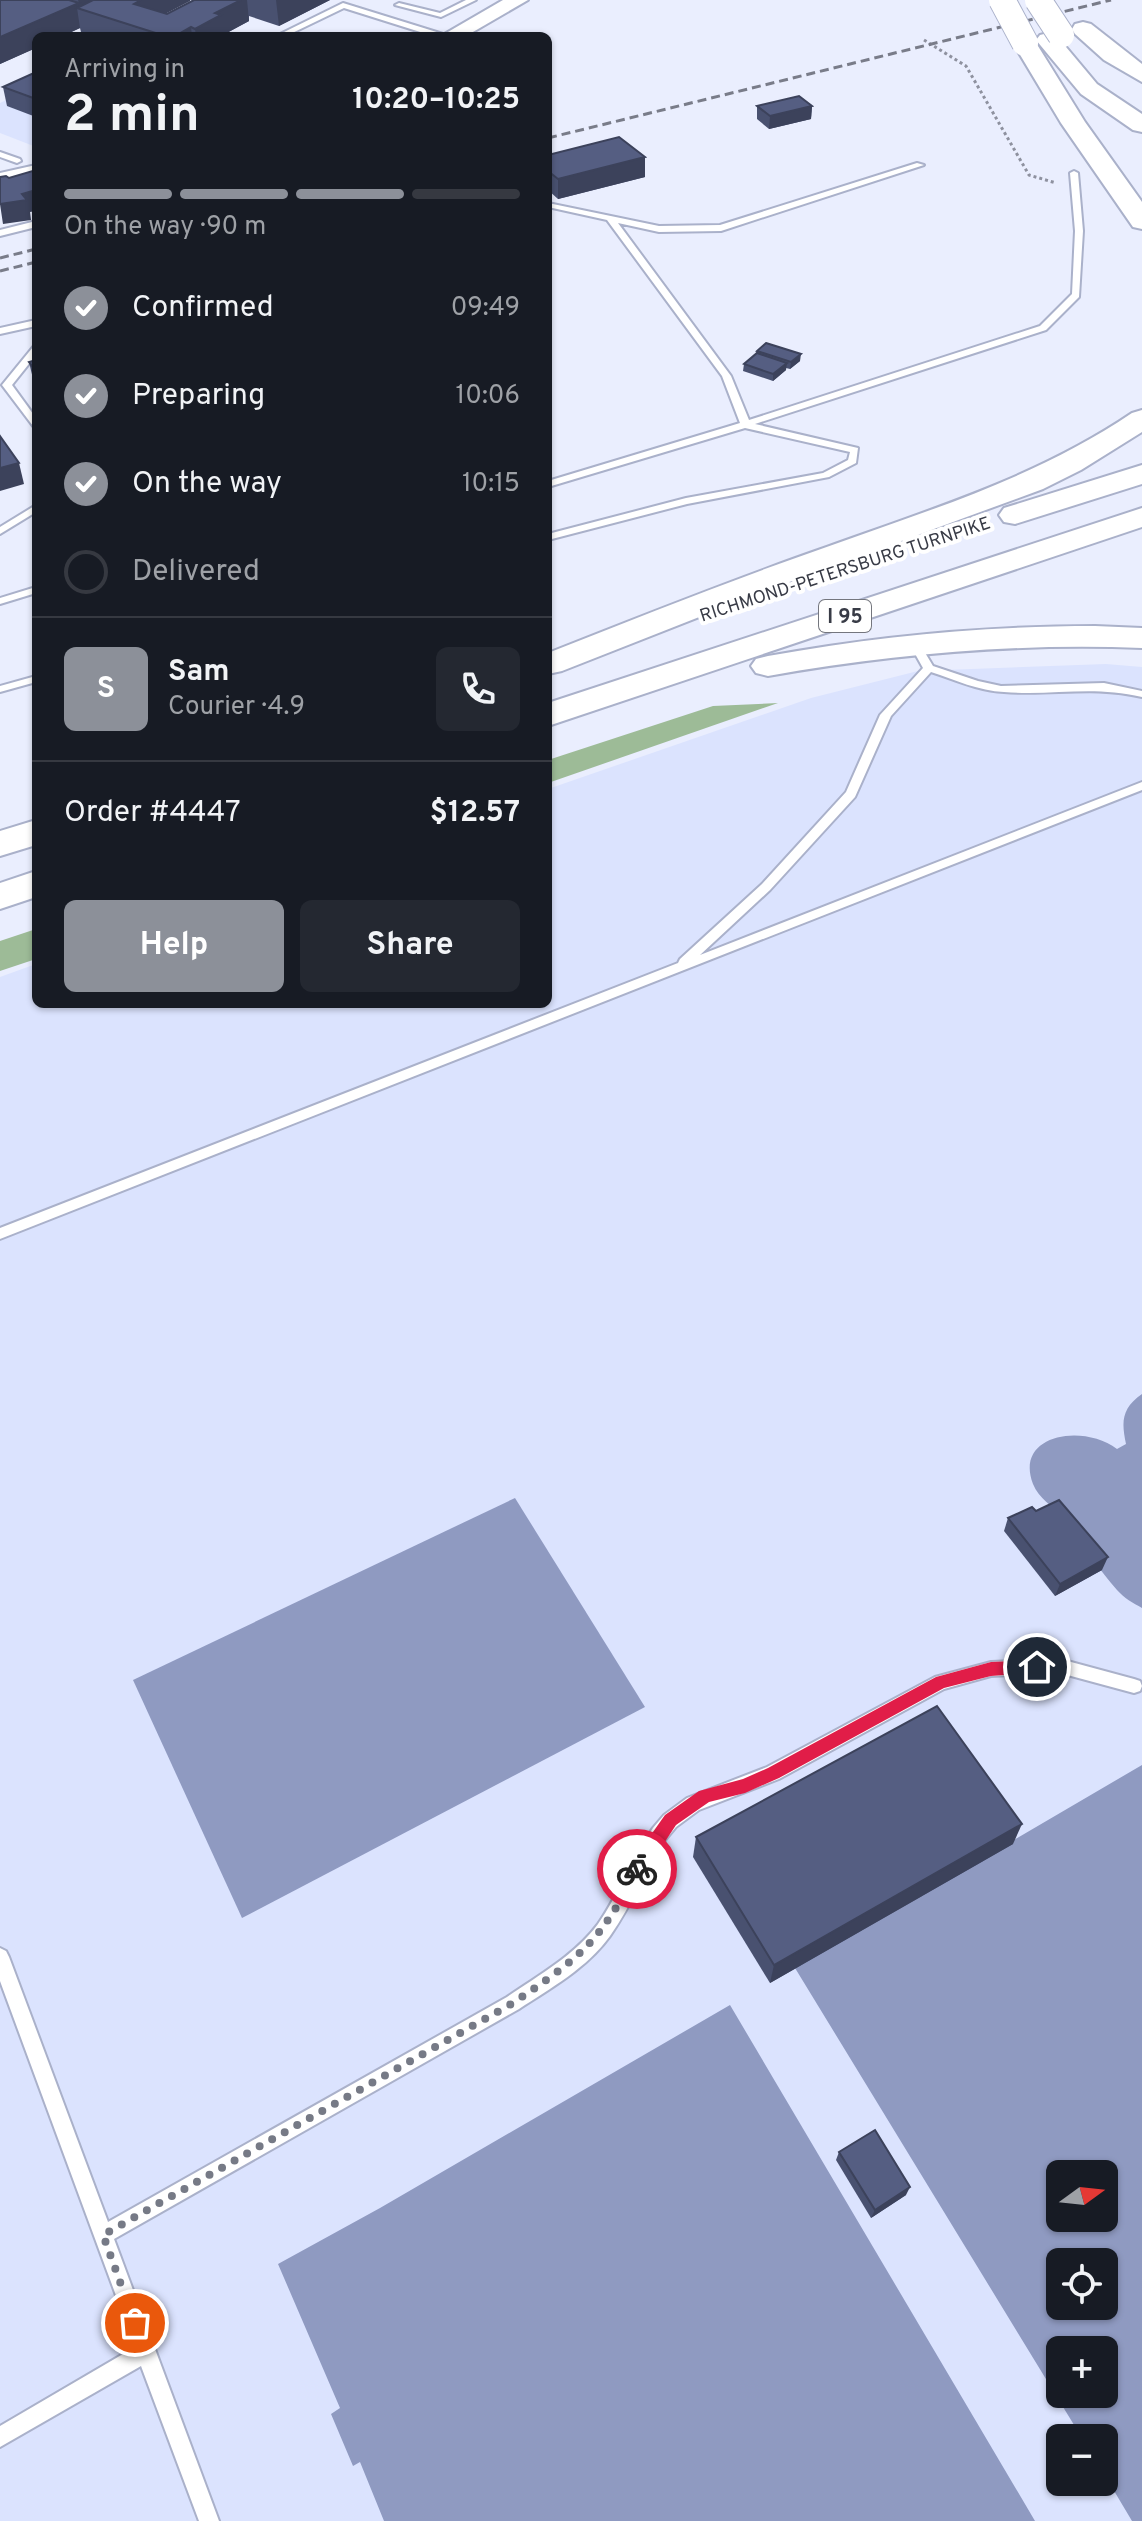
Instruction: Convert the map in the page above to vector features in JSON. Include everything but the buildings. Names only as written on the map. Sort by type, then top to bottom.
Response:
[{"type":"highway","points":[[1002,0],[1054,36],[1112,55],[1142,75]]},
{"type":"highway","points":[[1019,0],[1097,79],[1142,111]]},
{"type":"highway","points":[[1038,0],[1067,67],[1089,89],[1142,125]]},
{"type":"highway","points":[[1056,0],[1054,36],[1073,123],[1142,221]]},
{"type":"highway","points":[[552,663],[748,586],[1006,493],[1081,457],[1142,419]]},
{"type":"highway","name":"RICHMOND-PETERSBURG TURNPIKE","points":[[552,663],[1142,474]]},
{"type":"highway","name":"RICHMOND-PETERSBURG TURNPIKE","points":[[552,716],[1142,517]]},
{"type":"highway","points":[[552,716],[752,669],[836,653],[922,655],[1030,637],[1142,638]]},
{"type":"highway","points":[[0,844],[32,833]]},
{"type":"highway","points":[[0,896],[32,885]]},
{"type":"street","points":[[458,32],[518,0]]},
{"type":"street","points":[[0,180],[27,167]]},
{"type":"lane","points":[[377,16],[408,0]]},
{"type":"lane","points":[[399,5],[441,15],[472,0]]},
{"type":"lane","points":[[288,32],[343,5],[427,32]]},
{"type":"lane","points":[[0,154],[27,167]]},
{"type":"lane","points":[[552,206],[659,229],[721,228],[920,165]]},
{"type":"lane","points":[[552,483],[746,425],[1043,328],[1076,295],[1079,231],[1074,173]]},
{"type":"lane","points":[[610,218],[726,376],[746,425]]},
{"type":"lane","points":[[0,233],[32,225]]},
{"type":"lane","points":[[0,331],[32,324]]},
{"type":"lane","points":[[32,354],[4,386],[32,419]]},
{"type":"lane","points":[[552,536],[686,501],[826,475],[853,461],[855,450],[746,425]]},
{"type":"lane","points":[[0,531],[32,511]]},
{"type":"lane","points":[[0,601],[32,591]]},
{"type":"lane","points":[[678,967],[766,887],[851,794],[886,715],[922,655],[999,689],[1088,683],[1142,694]]},
{"type":"lane","points":[[0,689],[32,680]]},
{"type":"lane","points":[[0,1234],[1142,786]]},
{"type":"lane","points":[[103,2235],[513,2003],[571,1964],[602,1932],[642,1858],[671,1820],[705,1796],[745,1786],[941,1682],[966,1675],[991,1669],[1060,1666],[1139,1688]]},
{"type":"lane","points":[[0,1957],[209,2521]]},
{"type":"lane","points":[[0,2437],[146,2352]]},
{"type":"path","points":[[924,40],[966,66],[1029,175],[1076,190]]},
{"type":"shaded area","points":[[32,88],[32,145],[0,133],[0,103]]},
{"type":"shaded area","points":[[1106,664],[1142,667],[1142,2521],[0,2521],[0,977],[32,965],[32,1008],[552,1008],[552,788],[811,698],[918,671]]},
{"type":"shaded area","points":[[1142,1394],[1142,1608],[1117,1590],[1061,1516],[1039,1494],[1033,1484],[1030,1467],[1033,1454],[1055,1438],[1086,1437],[1103,1441],[1117,1449],[1126,1444],[1125,1416],[1130,1404]]},
{"type":"shaded area","points":[[515,1498],[645,1707],[242,1918],[133,1680]]},
{"type":"shaded area","points":[[1142,1765],[1142,2521],[1132,2521],[1117,2496],[1118,2424],[1073,2424],[1064,2408],[1118,2408],[1118,2336],[1046,2336],[1046,2379],[795,1968]]},
{"type":"shaded area","points":[[730,2005],[1035,2521],[384,2521],[360,2462],[353,2466],[331,2414],[340,2408],[278,2264]]},
{"type":"green space","points":[[778,703],[552,782],[552,759],[713,706]]},
{"type":"green space","points":[[32,930],[32,960],[0,971],[0,941]]},
{"type":"railway","points":[[552,137],[1111,0]]},
{"type":"railway","points":[[0,258],[32,250]]},
{"type":"railway","points":[[0,271],[32,263]]},
{"type":"way so far","points":[[135,2323],[103,2235],[513,2003],[571,1964],[602,1932],[637,1869]]},
{"type":"route","points":[[637,1869],[671,1820],[705,1796],[745,1786],[773,1773],[941,1682],[991,1669],[1037,1667]]}]
